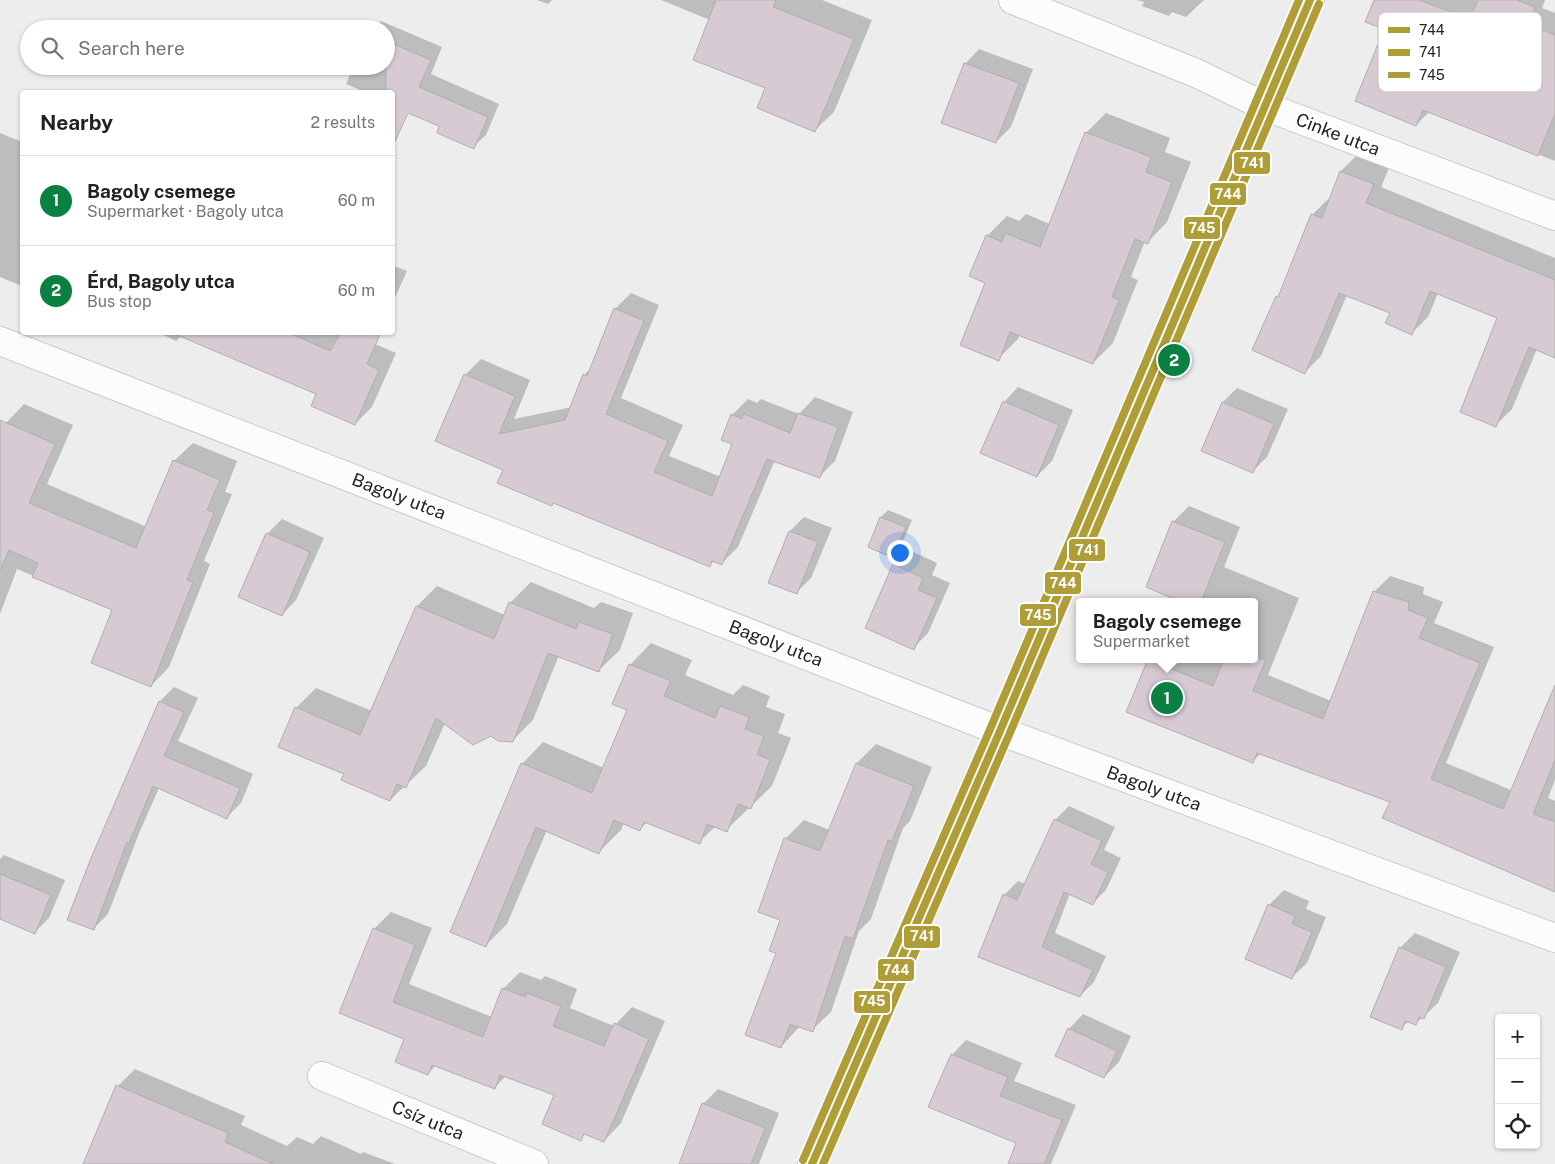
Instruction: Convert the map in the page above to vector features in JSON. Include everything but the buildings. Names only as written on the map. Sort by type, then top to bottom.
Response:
[{"type":"street","name":"Cinke utca","points":[[1013,0],[1196,73],[1264,106],[1555,216]]},
{"type":"street","points":[[812,1164],[1000,731],[1310,0]]},
{"type":"street","name":"Bagoly utca","points":[[0,341],[1000,731],[1555,938]]},
{"type":"street","name":"Csíz utca","points":[[322,1076],[534,1164]]},
{"type":"transit line","name":"745","points":[[803,1160],[991,727],[1299,0]]},
{"type":"transit line","name":"744","points":[[812,1164],[1000,731],[1310,0]]},
{"type":"transit line","name":"741","points":[[823,1164],[1009,735],[1319,4]]},
{"type":"place","name":"Érd, Bagoly utca","points":[[1174,360]]},
{"type":"place","name":"Bagoly csemege","points":[[1167,698]]}]
